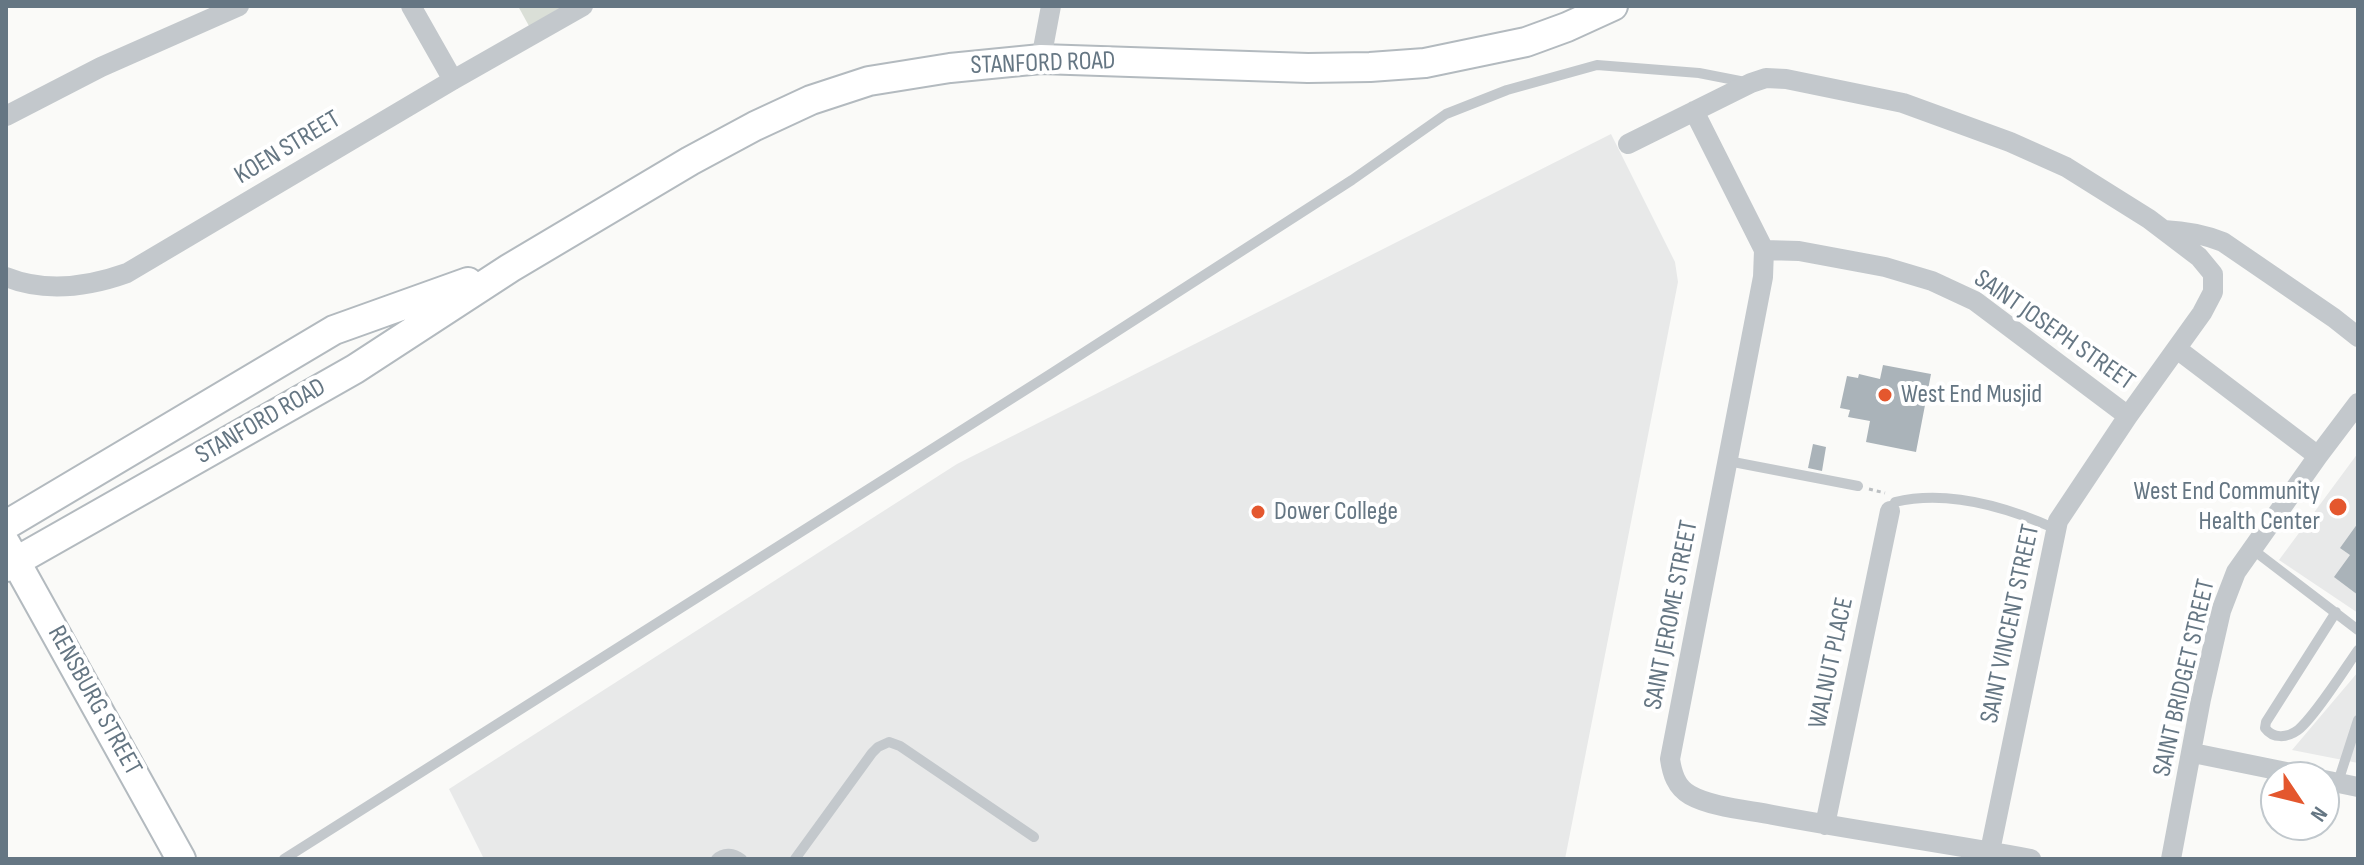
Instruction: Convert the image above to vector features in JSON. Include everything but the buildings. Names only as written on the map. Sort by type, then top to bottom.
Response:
[{"type":"main road","name":"STANFORD ROAD","points":[[10,557],[355,369],[510,268],[690,161],[811,100],[869,81],[950,68],[1041,59],[1308,68],[1425,63],[1526,42],[1613,6]]},
{"type":"main road","name":"STANFORD ROAD","points":[[6,525],[334,330],[510,268]]},
{"type":"main road","name":"RENSBURG STREET","points":[[10,557],[181,859]]},
{"type":"street","points":[[6,116],[101,67],[239,6]]},
{"type":"street","points":[[411,6],[453,80]]},
{"type":"street","name":"KOEN STREET","points":[[6,277],[18,282],[77,287],[127,273],[583,6]]},
{"type":"street","points":[[1041,59],[1051,6]]},
{"type":"street","points":[[1628,144],[1766,78],[1786,79],[1903,103],[2010,142],[2066,167],[2164,230],[2188,231],[2223,242],[2358,337]]},
{"type":"street","points":[[1694,111],[1764,250]]},
{"type":"street","name":"SAINT VINCENT STREET","points":[[1990,851],[2056,529],[2068,505],[2202,313],[2213,292],[2213,274],[2206,264],[2164,230]]},
{"type":"street","name":"SAINT JOSEPH STREET","points":[[1764,250],[1814,254],[1885,267],[1932,281],[1975,301],[2128,416]]},
{"type":"street","name":"SAINT JEROME STREET","points":[[1764,250],[1763,277],[1670,759],[1672,772],[1679,786],[1708,802],[2031,859]]},
{"type":"street","points":[[2177,349],[2318,456]]},
{"type":"street","name":"SAINT BRIDGET STREET","points":[[2171,859],[2201,699],[2221,611],[2236,572],[2358,403]]},
{"type":"street","name":"WALNUT PLACE","points":[[1825,825],[1894,503]]},
{"type":"street","points":[[2193,753],[2260,767]]},
{"type":"lane","points":[[284,859],[1049,375],[1352,180],[1446,114],[1507,90],[1597,65],[1699,73],[1751,83]]},
{"type":"lane","points":[[1728,461],[1858,486]]},
{"type":"lane","points":[[1894,503],[1925,498],[1965,501],[2021,513],[2056,529]]},
{"type":"lane","points":[[2252,549],[2358,630]]},
{"type":"lane","points":[[2336,612],[2266,722],[2268,732],[2273,736],[2283,736],[2299,729],[2358,650]]},
{"type":"lane","points":[[2340,783],[2358,720]]},
{"type":"lane","points":[[795,859],[872,753],[889,742],[900,746],[1034,837]]},
{"type":"lane","points":[[716,859],[725,853],[742,859]]},
{"type":"path","points":[[1858,486],[1894,503]]},
{"type":"shaded area","points":[[518,6],[564,6],[529,26]]},
{"type":"shaded area","name":"Dower College","points":[[1611,134],[1675,262],[1678,282],[1565,859],[484,859],[449,789],[957,464]]},
{"type":"shaded area","name":"West End Community Health Center","points":[[2358,453],[2358,613],[2279,560]]},
{"type":"shaded area","points":[[2358,672],[2358,763],[2292,750]]},
{"type":"place","name":"West End Musjid","points":[[1885,395]]},
{"type":"place","name":"West End Community Health Center","points":[[2338,507]]},
{"type":"place","name":"Dower College","points":[[1258,512]]}]
